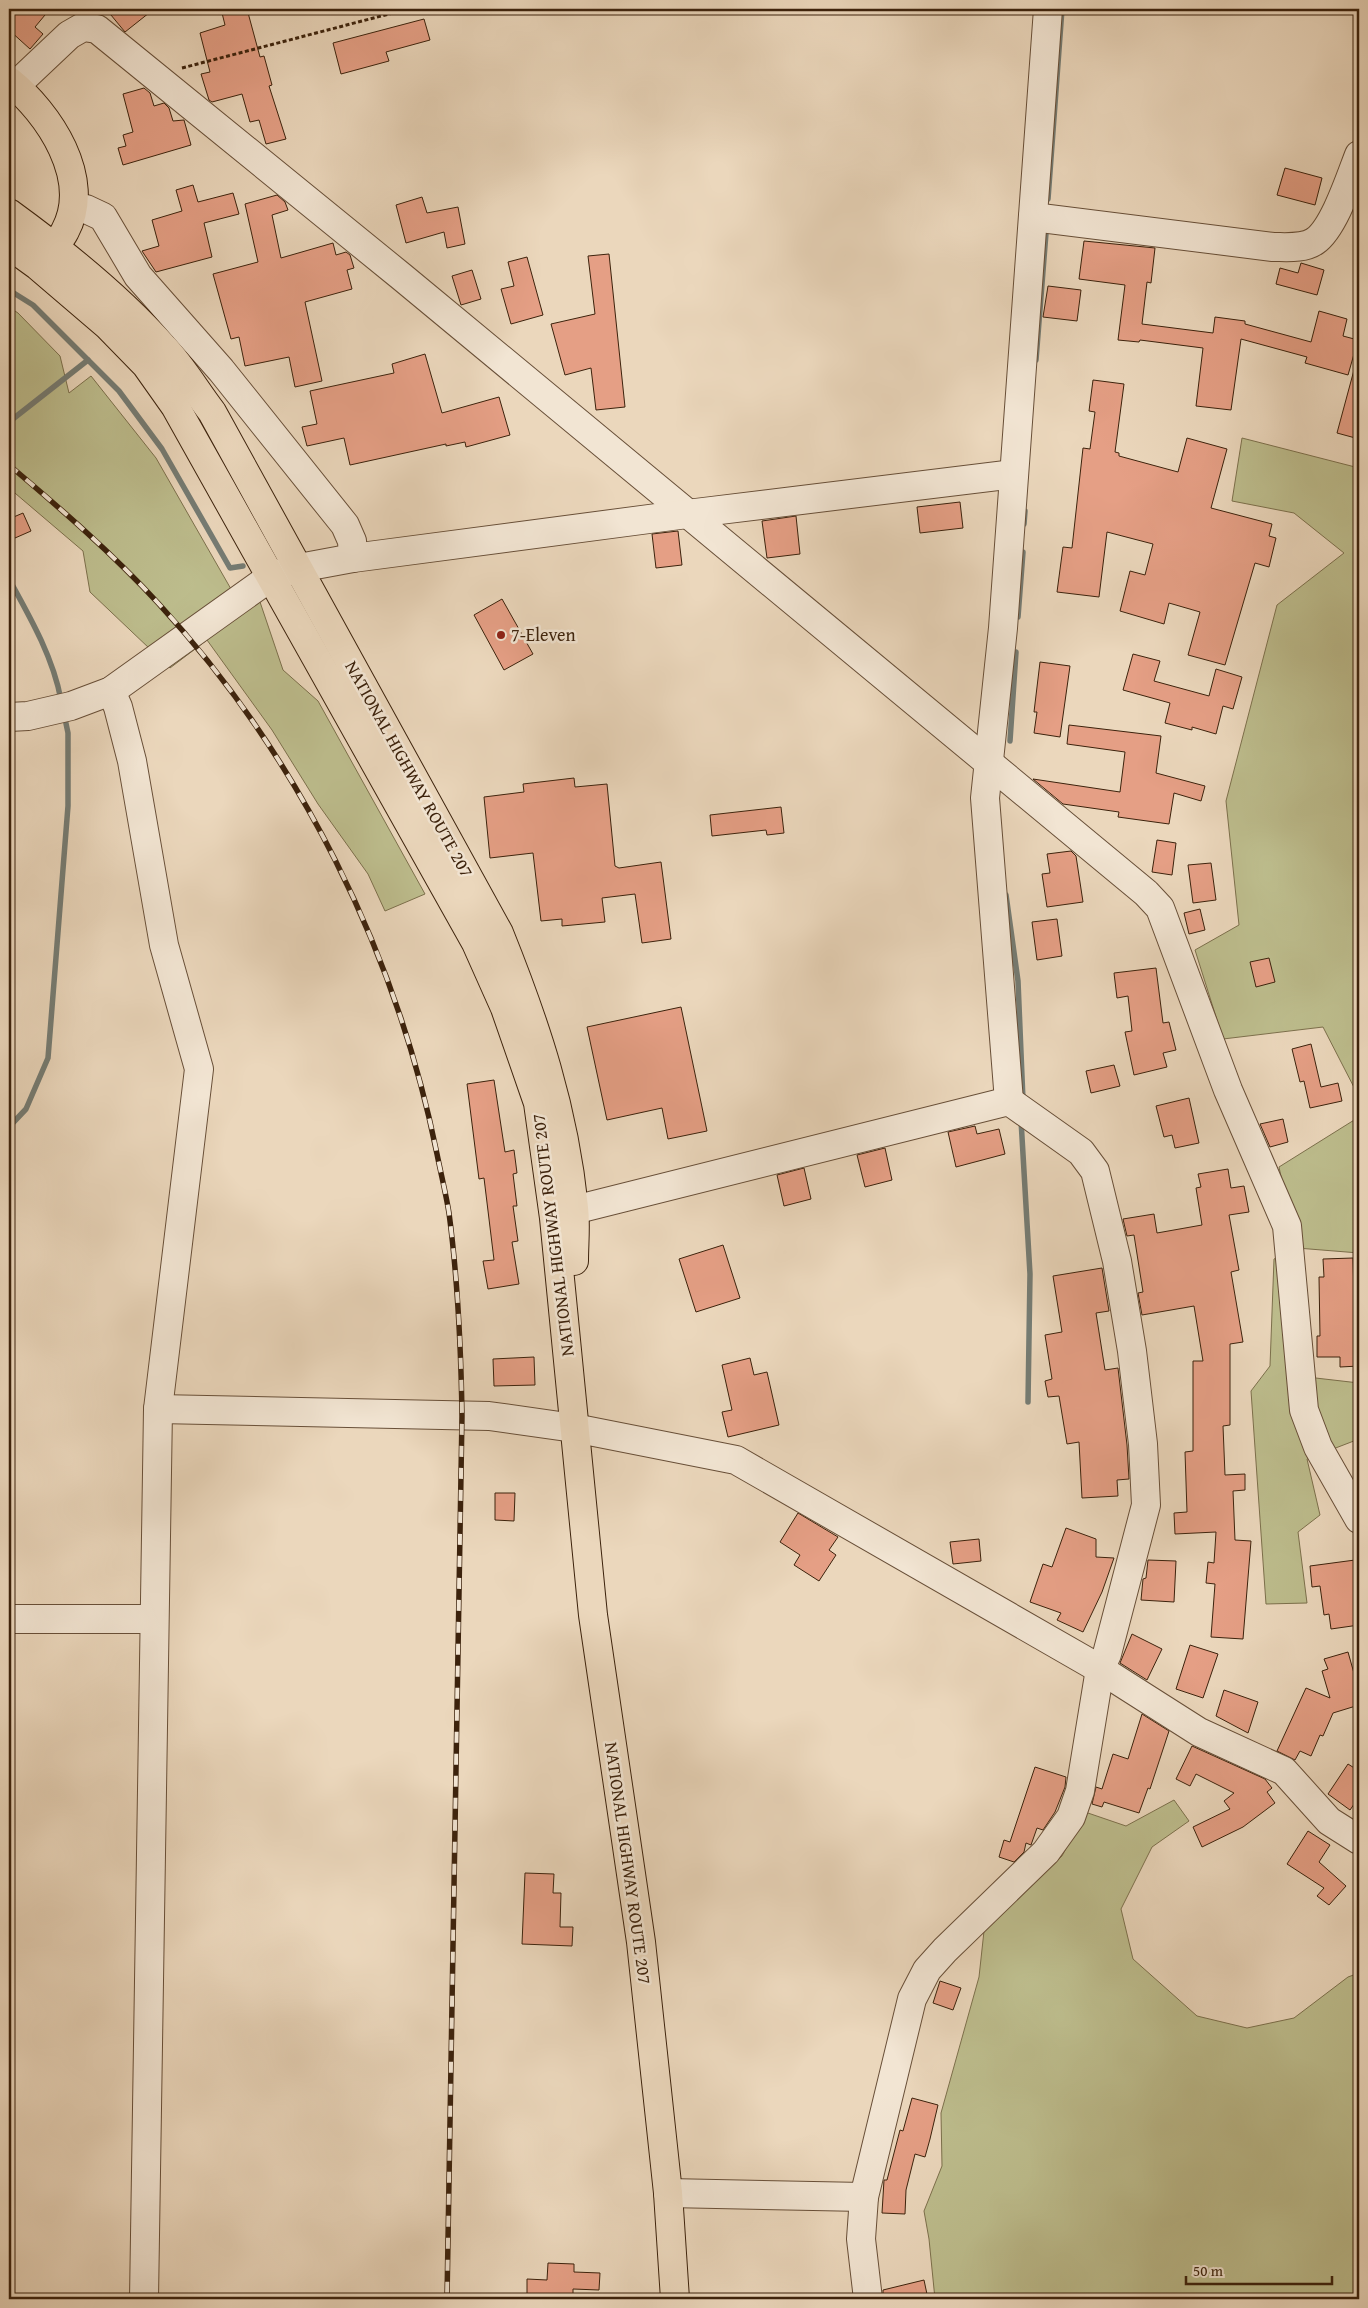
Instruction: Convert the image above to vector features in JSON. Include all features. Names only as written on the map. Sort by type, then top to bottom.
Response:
[{"type":"main road","points":[[12,83],[51,127],[72,170],[74,207],[65,232],[46,256]]},
{"type":"main road","name":"NATIONAL HIGHWAY ROUTE 207","points":[[9,213],[107,325],[146,365],[175,406],[476,943],[505,1008],[538,1103],[554,1218],[593,1615],[641,1942],[668,2192],[675,2299]]},
{"type":"main road","name":"NATIONAL HIGHWAY ROUTE 207","points":[[9,245],[46,256],[116,300],[165,348],[212,412],[498,933],[523,993],[545,1056],[564,1130],[574,1210],[574,1428]]},
{"type":"street","points":[[1009,1101],[985,798],[1003,628],[1048,9]]},
{"type":"street","points":[[12,83],[69,35],[82,15],[1146,893],[1160,908],[1228,1090],[1287,1226],[1304,1410],[1318,1447],[1359,1519]]},
{"type":"street","points":[[1033,217],[1274,247],[1294,247],[1314,242],[1328,230],[1359,155]]},
{"type":"street","points":[[74,207],[86,209],[103,217],[138,276],[221,370],[345,525],[352,541],[353,558]]},
{"type":"street","points":[[9,717],[28,716],[63,708],[111,691],[272,576],[299,568],[353,558],[687,514],[1014,474]]},
{"type":"street","points":[[111,691],[132,761],[164,945],[199,1069],[158,1409],[153,1620],[144,2299]]},
{"type":"street","points":[[574,1210],[1009,1101],[1081,1152],[1095,1171],[1117,1261],[1132,1350],[1143,1444],[1146,1504],[1107,1654],[1100,1669],[1080,1791],[1072,1817],[1046,1852],[927,1970],[912,1999],[864,2197],[861,2239],[868,2299]]},
{"type":"street","points":[[158,1409],[489,1416],[574,1428],[736,1460],[1100,1669],[1199,1732],[1284,1771],[1329,1820],[1359,1840]]},
{"type":"street","points":[[9,1619],[153,1620]]},
{"type":"street","points":[[668,2192],[864,2197]]},
{"type":"path","points":[[155,75],[408,9]]},
{"type":"green space","points":[[9,307],[18,313],[60,356],[69,393],[91,376],[156,458],[243,610],[259,599],[283,670],[318,701],[425,894],[385,911],[368,874],[318,804],[272,730],[207,640],[170,668],[90,592],[83,551],[9,488]]},
{"type":"green space","points":[[1242,438],[1359,468],[1359,969],[1357,971],[1359,978],[1359,1097],[1323,1027],[1223,1039],[1195,950],[1239,925],[1226,801],[1277,605],[1344,553],[1294,513],[1232,501]]},
{"type":"green space","points":[[1359,1117],[1359,1253],[1297,1248],[1307,1377],[1359,1383],[1359,1439],[1307,1459],[1320,1515],[1298,1532],[1307,1603],[1266,1604],[1251,1391],[1270,1366],[1274,1259],[1296,1248],[1279,1167]]},
{"type":"green space","points":[[1174,1800],[1189,1821],[1152,1847],[1121,1909],[1133,1959],[1197,2016],[1247,2028],[1294,2018],[1348,1977],[1359,1973],[1359,2299],[935,2299],[924,2211],[942,2166],[941,2113],[979,1977],[984,1931],[1062,1856],[1085,1812],[1126,1826]]},
{"type":"building","points":[[14,9],[50,9],[35,27],[43,34],[30,49],[9,30],[9,14]]},
{"type":"building","points":[[106,9],[154,9],[125,32]]},
{"type":"building","points":[[221,9],[247,9],[260,57],[264,56],[272,85],[269,86],[286,139],[266,144],[259,120],[250,122],[242,94],[212,102],[209,100],[201,74],[210,72],[200,33],[225,25]]},
{"type":"building","points":[[424,19],[430,40],[386,52],[389,61],[341,74],[333,43]]},
{"type":"building","points":[[144,88],[150,93],[154,106],[164,103],[169,108],[173,121],[184,120],[191,145],[123,165],[118,148],[126,146],[123,135],[133,132],[123,94]]},
{"type":"building","points":[[1285,168],[1322,178],[1315,205],[1277,195]]},
{"type":"building","points":[[193,185],[198,202],[233,193],[239,214],[204,223],[212,257],[156,272],[142,251],[159,246],[152,220],[182,211],[176,190]]},
{"type":"building","points":[[277,195],[285,202],[288,210],[272,215],[281,258],[333,243],[336,255],[346,252],[350,255],[354,268],[347,270],[352,289],[305,302],[322,381],[295,387],[289,357],[245,366],[239,337],[231,339],[213,274],[258,262],[245,204]]},
{"type":"building","points":[[422,197],[427,213],[458,207],[465,244],[447,248],[444,232],[406,243],[396,205]]},
{"type":"building","points":[[1084,241],[1155,248],[1151,283],[1147,282],[1142,324],[1213,333],[1215,317],[1245,321],[1245,324],[1311,342],[1319,311],[1347,319],[1343,336],[1358,340],[1348,375],[1305,363],[1307,357],[1241,339],[1231,410],[1196,406],[1203,348],[1140,340],[1139,342],[1118,340],[1125,285],[1079,279]]},
{"type":"building","points":[[609,254],[625,407],[596,410],[591,368],[565,375],[551,324],[595,314],[588,256]]},
{"type":"building","points":[[527,257],[543,315],[511,324],[501,289],[514,286],[508,262]]},
{"type":"building","points":[[1301,263],[1324,270],[1317,295],[1276,284],[1280,268],[1298,273]]},
{"type":"building","points":[[472,270],[481,299],[461,305],[452,276]]},
{"type":"building","points":[[1048,286],[1081,290],[1077,321],[1043,317]]},
{"type":"building","points":[[425,354],[442,413],[499,397],[510,435],[466,447],[465,442],[446,446],[446,444],[350,465],[344,438],[307,446],[302,427],[317,424],[310,391],[394,373],[392,364]]},
{"type":"building","points":[[1354,370],[1359,370],[1359,439],[1337,433]]},
{"type":"building","points":[[1093,380],[1124,384],[1115,452],[1119,453],[1119,456],[1178,472],[1187,438],[1227,449],[1211,508],[1272,524],[1269,536],[1276,538],[1269,567],[1255,563],[1225,665],[1188,655],[1200,612],[1169,603],[1164,624],[1120,611],[1130,571],[1145,575],[1153,544],[1107,532],[1099,597],[1057,592],[1063,547],[1072,548],[1083,448],[1090,449],[1095,412],[1089,411]]},
{"type":"building","points":[[960,502],[963,528],[920,533],[917,507]]},
{"type":"building","points":[[23,513],[31,531],[15,538],[9,519]]},
{"type":"building","points":[[796,516],[800,554],[767,558],[762,521]]},
{"type":"building","points":[[678,531],[682,565],[656,568],[652,534]]},
{"type":"building","points":[[502,599],[533,654],[504,670],[474,615]]},
{"type":"building","points":[[1133,654],[1160,661],[1154,681],[1209,696],[1216,669],[1242,677],[1233,709],[1223,706],[1216,734],[1192,727],[1192,730],[1165,723],[1170,703],[1123,690]]},
{"type":"building","points":[[1040,662],[1070,666],[1060,737],[1034,733],[1037,712],[1034,712]]},
{"type":"building","points":[[1069,725],[1161,736],[1156,773],[1205,786],[1201,801],[1174,793],[1169,824],[1118,817],[1119,812],[1063,804],[1033,779],[1120,792],[1125,752],[1067,744]]},
{"type":"building","points":[[574,778],[575,787],[607,784],[615,866],[619,868],[661,862],[671,939],[642,943],[635,894],[602,898],[605,922],[562,926],[562,919],[541,921],[533,853],[490,858],[484,797],[524,792],[523,784]]},
{"type":"building","points":[[781,807],[784,833],[767,835],[766,830],[712,836],[710,815]]},
{"type":"building","points":[[1157,840],[1176,843],[1172,875],[1152,872]]},
{"type":"building","points":[[1071,851],[1076,856],[1083,902],[1047,907],[1042,874],[1050,873],[1047,854]]},
{"type":"building","points":[[1211,863],[1216,900],[1193,903],[1188,865]]},
{"type":"building","points":[[1200,909],[1205,930],[1189,934],[1184,913]]},
{"type":"building","points":[[1057,919],[1062,956],[1037,960],[1032,922]]},
{"type":"building","points":[[1269,958],[1275,982],[1256,987],[1250,962]]},
{"type":"building","points":[[1156,968],[1163,1023],[1169,1022],[1176,1050],[1163,1053],[1167,1067],[1134,1075],[1125,1032],[1132,1031],[1128,996],[1117,998],[1114,973]]},
{"type":"building","points":[[681,1007],[707,1131],[668,1139],[662,1108],[607,1120],[587,1027]]},
{"type":"building","points":[[1311,1044],[1321,1087],[1338,1083],[1342,1101],[1310,1108],[1304,1081],[1300,1082],[1292,1049]]},
{"type":"building","points":[[1114,1065],[1120,1086],[1091,1093],[1086,1071]]},
{"type":"building","points":[[494,1080],[505,1152],[514,1150],[517,1173],[513,1174],[517,1206],[513,1206],[518,1241],[512,1242],[519,1284],[488,1289],[483,1261],[494,1260],[484,1178],[479,1179],[467,1084]]},
{"type":"building","points":[[1189,1098],[1199,1143],[1175,1148],[1172,1135],[1164,1137],[1156,1106]]},
{"type":"building","points":[[1283,1119],[1288,1142],[1270,1147],[1260,1124]]},
{"type":"building","points":[[975,1126],[977,1134],[999,1129],[1005,1154],[956,1167],[948,1132]]},
{"type":"building","points":[[885,1148],[892,1180],[865,1187],[857,1155]]},
{"type":"building","points":[[804,1168],[811,1199],[784,1206],[777,1175]]},
{"type":"building","points":[[1228,1169],[1231,1188],[1244,1186],[1249,1212],[1229,1215],[1239,1270],[1231,1272],[1243,1342],[1230,1344],[1230,1425],[1223,1426],[1225,1475],[1245,1474],[1245,1490],[1233,1491],[1235,1540],[1251,1541],[1243,1639],[1211,1637],[1215,1584],[1206,1583],[1208,1562],[1214,1563],[1216,1532],[1175,1534],[1174,1513],[1187,1512],[1185,1452],[1193,1451],[1193,1361],[1203,1361],[1194,1306],[1142,1315],[1138,1293],[1143,1292],[1134,1235],[1127,1236],[1123,1219],[1154,1214],[1157,1233],[1202,1225],[1196,1188],[1201,1187],[1198,1174]]},
{"type":"building","points":[[723,1245],[740,1298],[696,1312],[679,1259]]},
{"type":"building","points":[[1353,1258],[1355,1329],[1359,1329],[1359,1366],[1340,1367],[1340,1357],[1317,1357],[1317,1336],[1320,1336],[1319,1277],[1324,1277],[1323,1259]]},
{"type":"building","points":[[1102,1268],[1109,1311],[1096,1313],[1105,1370],[1118,1368],[1129,1479],[1117,1480],[1118,1496],[1082,1498],[1079,1442],[1067,1444],[1059,1396],[1048,1397],[1045,1381],[1052,1379],[1045,1335],[1062,1332],[1053,1276]]},
{"type":"building","points":[[534,1357],[535,1385],[494,1386],[493,1359]]},
{"type":"building","points":[[750,1358],[754,1375],[767,1372],[779,1425],[728,1437],[722,1412],[732,1410],[722,1365]]},
{"type":"building","points":[[495,1493],[515,1493],[514,1521],[495,1520]]},
{"type":"building","points":[[798,1513],[838,1537],[829,1550],[836,1555],[819,1581],[794,1565],[800,1555],[780,1542]]},
{"type":"building","points":[[1066,1528],[1096,1539],[1096,1557],[1114,1558],[1102,1592],[1083,1632],[1057,1620],[1061,1613],[1030,1602],[1043,1564],[1052,1567]]},
{"type":"building","points":[[979,1539],[981,1561],[953,1564],[950,1542]]},
{"type":"building","points":[[1148,1560],[1176,1561],[1174,1602],[1141,1600],[1143,1579],[1146,1578]]},
{"type":"building","points":[[1355,1560],[1359,1587],[1359,1625],[1331,1629],[1329,1614],[1324,1615],[1320,1586],[1312,1587],[1310,1566]]},
{"type":"building","points":[[1132,1634],[1162,1649],[1147,1680],[1120,1663]]},
{"type":"building","points":[[1190,1645],[1218,1654],[1203,1698],[1176,1689]]},
{"type":"building","points":[[1348,1652],[1359,1691],[1359,1705],[1333,1713],[1323,1736],[1320,1735],[1311,1756],[1300,1751],[1295,1760],[1277,1751],[1306,1688],[1330,1698],[1322,1671],[1328,1669],[1324,1659]]},
{"type":"building","points":[[1224,1690],[1258,1702],[1248,1733],[1216,1716]]},
{"type":"building","points":[[1142,1714],[1169,1731],[1150,1789],[1148,1788],[1139,1813],[1104,1802],[1102,1807],[1092,1804],[1096,1787],[1102,1789],[1113,1754],[1128,1759]]},
{"type":"building","points":[[1192,1746],[1265,1779],[1272,1788],[1267,1792],[1275,1803],[1243,1827],[1202,1847],[1193,1827],[1230,1809],[1224,1801],[1234,1793],[1196,1774],[1190,1786],[1176,1779]]},
{"type":"building","points":[[1348,1764],[1359,1771],[1359,1797],[1350,1810],[1328,1794]]},
{"type":"building","points":[[1035,1767],[1066,1777],[1065,1787],[1055,1812],[1043,1830],[1037,1828],[1031,1845],[1026,1843],[1024,1852],[1014,1862],[999,1857],[1004,1840],[1010,1842]]},
{"type":"building","points":[[1308,1831],[1330,1845],[1319,1862],[1346,1886],[1329,1905],[1317,1896],[1324,1888],[1287,1864]]},
{"type":"building","points":[[525,1873],[554,1874],[553,1893],[561,1893],[560,1927],[573,1927],[572,1946],[522,1944]]},
{"type":"building","points":[[940,1981],[961,1988],[953,2010],[933,2003]]},
{"type":"building","points":[[912,2098],[938,2105],[930,2139],[925,2157],[915,2154],[906,2190],[905,2214],[882,2213],[884,2180],[887,2180],[900,2130],[903,2131]]},
{"type":"building","points":[[548,2263],[574,2264],[574,2272],[600,2273],[599,2290],[573,2289],[573,2297],[527,2295],[527,2279],[547,2280]]},
{"type":"building","points":[[924,2280],[928,2299],[883,2299],[883,2290]]},
{"type":"waterway","points":[[1048,199],[1062,9]]},
{"type":"waterway","points":[[1036,360],[1046,233]]},
{"type":"waterway","points":[[9,290],[33,305],[119,391],[162,449],[230,568],[243,566]]},
{"type":"waterway","points":[[9,422],[88,360]]},
{"type":"waterway","points":[[1024,524],[1025,511]]},
{"type":"waterway","points":[[1018,617],[1023,552]]},
{"type":"waterway","points":[[9,579],[47,653],[61,700]]},
{"type":"waterway","points":[[1010,741],[1016,652]]},
{"type":"waterway","points":[[9,1127],[26,1109],[48,1058],[68,806],[68,733],[64,714]]},
{"type":"waterway","points":[[1006,895],[1018,981],[1023,1100]]},
{"type":"waterway","points":[[1021,1120],[1030,1274],[1028,1402]]},
{"type":"railway","points":[[9,465],[86,532],[141,585],[209,662],[255,725],[297,791],[335,860],[368,931],[396,1004],[419,1078],[449,1213],[457,1289],[462,1391],[447,2299]]},
{"type":"place","name":"7-Eleven","points":[[501,635]]}]
